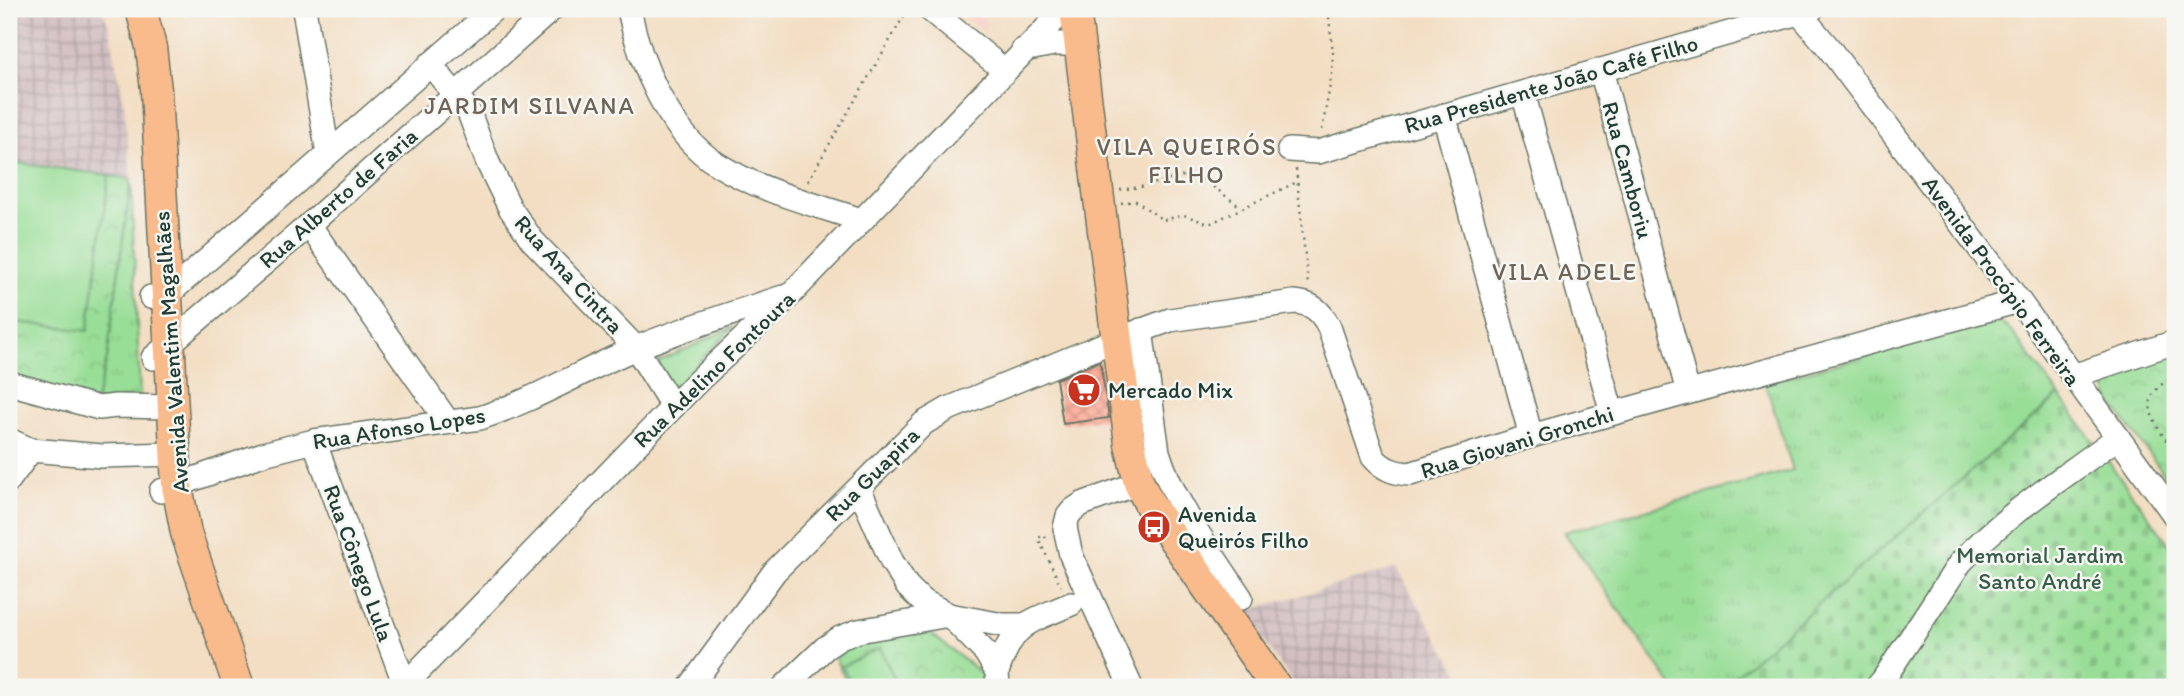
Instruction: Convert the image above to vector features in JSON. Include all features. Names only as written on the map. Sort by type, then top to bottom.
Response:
[{"type":"main road","name":"Avenida Valentim Magalhães","points":[[119,9],[133,57],[141,103],[159,296]]},
{"type":"main road","name":"Avenida Valentim Magalhães","points":[[141,9],[155,68],[161,351],[166,454],[177,558],[220,687]]},
{"type":"main road","points":[[1075,9],[1098,199],[1128,335],[1130,444],[1139,483],[1150,505],[1276,687]]},
{"type":"main road","name":"Avenida Valentim Magalhães","points":[[169,489],[239,687]]},
{"type":"street","points":[[304,9],[328,154]]},
{"type":"street","name":"Rua Alberto de Faria","points":[[159,296],[328,154],[494,9]]},
{"type":"street","name":"Rua Alberto de Faria","points":[[161,351],[309,225],[552,9]]},
{"type":"street","points":[[629,9],[633,33],[652,80],[668,112],[691,143],[715,163],[757,185],[862,220]]},
{"type":"street","points":[[929,9],[1004,70]]},
{"type":"street","name":"Rua Adelino Fontoura","points":[[404,686],[696,382],[790,295],[1023,50],[1066,9]]},
{"type":"street","name":"Rua Presidente João Café Filho","points":[[1292,151],[1318,152],[1806,10]]},
{"type":"street","name":"Avenida Procópio Ferreira","points":[[1806,10],[1828,47],[2019,301],[2175,516]]},
{"type":"street","points":[[1023,50],[1054,44],[1079,44]]},
{"type":"street","name":"Rua Ana Cintra","points":[[430,64],[468,110],[488,163],[510,208],[532,240],[636,348],[673,407]]},
{"type":"street","name":"Rua Camboriu","points":[[1601,70],[1688,392]]},
{"type":"street","points":[[1522,93],[1612,413]]},
{"type":"street","points":[[1444,116],[1531,436]]},
{"type":"street","points":[[309,225],[448,422]]},
{"type":"street","name":"Rua Afonso Lopes","points":[[169,489],[263,454],[314,441],[480,418],[506,409],[636,348],[790,295]]},
{"type":"street","name":"Rua Giovani Gronchi","points":[[1128,335],[1186,317],[1294,302],[1306,303],[1325,318],[1329,327],[1368,449],[1379,464],[1397,473],[1410,474],[1531,436],[2019,301]]},
{"type":"street","points":[[1128,335],[1163,469],[1177,498],[1241,598]]},
{"type":"street","name":"Rua Guapira","points":[[690,687],[775,571],[924,423],[948,409],[1128,335]]},
{"type":"street","points":[[2073,376],[2175,342]]},
{"type":"street","points":[[9,383],[94,408],[164,407]]},
{"type":"street","points":[[1883,685],[1971,551],[2006,518],[2118,437]]},
{"type":"street","points":[[9,440],[31,450],[102,456],[166,454]]},
{"type":"street","name":"Rua Cônego Lula","points":[[314,441],[404,686]]},
{"type":"street","points":[[9,480],[31,450]]},
{"type":"street","points":[[1131,687],[1071,555],[1065,528],[1068,516],[1082,504],[1139,483]]},
{"type":"street","points":[[859,488],[892,562],[906,586],[921,600],[949,615],[986,653],[997,680]]},
{"type":"street","points":[[784,687],[825,648],[858,631],[949,615],[1003,625],[1022,625],[1071,604]]},
{"type":"street","points":[[997,680],[1008,642],[1022,625]]},
{"type":"path","points":[[798,199],[908,9]]},
{"type":"path","points":[[1318,152],[1332,74],[1333,52],[1328,9]]},
{"type":"path","points":[[1292,151],[1300,194],[1308,288]]},
{"type":"path","points":[[1098,199],[1187,175],[1201,178],[1241,207]]},
{"type":"path","points":[[1098,199],[1136,201],[1163,220],[1184,215],[1209,224],[1297,182]]},
{"type":"path","points":[[2175,377],[2156,387],[2150,400],[2150,410],[2158,429],[2175,452]]},
{"type":"shaded area","points":[[9,9],[101,9],[109,25],[124,105],[131,179],[9,162]]},
{"type":"shaded area","points":[[956,9],[983,9],[986,33]]},
{"type":"shaded area","points":[[1396,568],[1467,687],[1296,687],[1243,612]]},
{"type":"green space","points":[[9,162],[131,179],[107,358],[92,415],[9,391]]},
{"type":"green space","points":[[9,162],[109,175],[88,331],[9,321]]},
{"type":"green space","points":[[131,179],[140,396],[95,402],[107,358]]},
{"type":"green space","points":[[1993,323],[2008,327],[2059,395],[1723,687],[1673,687],[1564,532],[1793,470],[1765,382]]},
{"type":"green space","points":[[733,327],[673,389],[658,362]]},
{"type":"green space","points":[[2175,351],[2175,489],[2111,402],[2106,388],[2111,374]]},
{"type":"green space","name":"Memorial Jardim Santo André","points":[[2059,395],[2175,552],[2175,687],[1723,687]]},
{"type":"green space","points":[[925,629],[982,674],[985,687],[849,687],[835,658],[866,641]]},
{"type":"green space","points":[[880,648],[898,687],[853,687],[842,666]]},
{"type":"building","name":"Mercado Mix","points":[[1100,361],[1109,418],[1063,424],[1056,379]]},
{"type":"place","name":"Mercado Mix","points":[[1084,390]]},
{"type":"place","name":"Avenida Queirós Filho","points":[[1154,527]]},
{"type":"district","name":"JARDIM SILVANA","points":[[530,105]]},
{"type":"district","name":"VILA QUEIRÓS FILHO","points":[[1187,160]]},
{"type":"district","name":"VILA ADELE","points":[[1565,271]]}]
